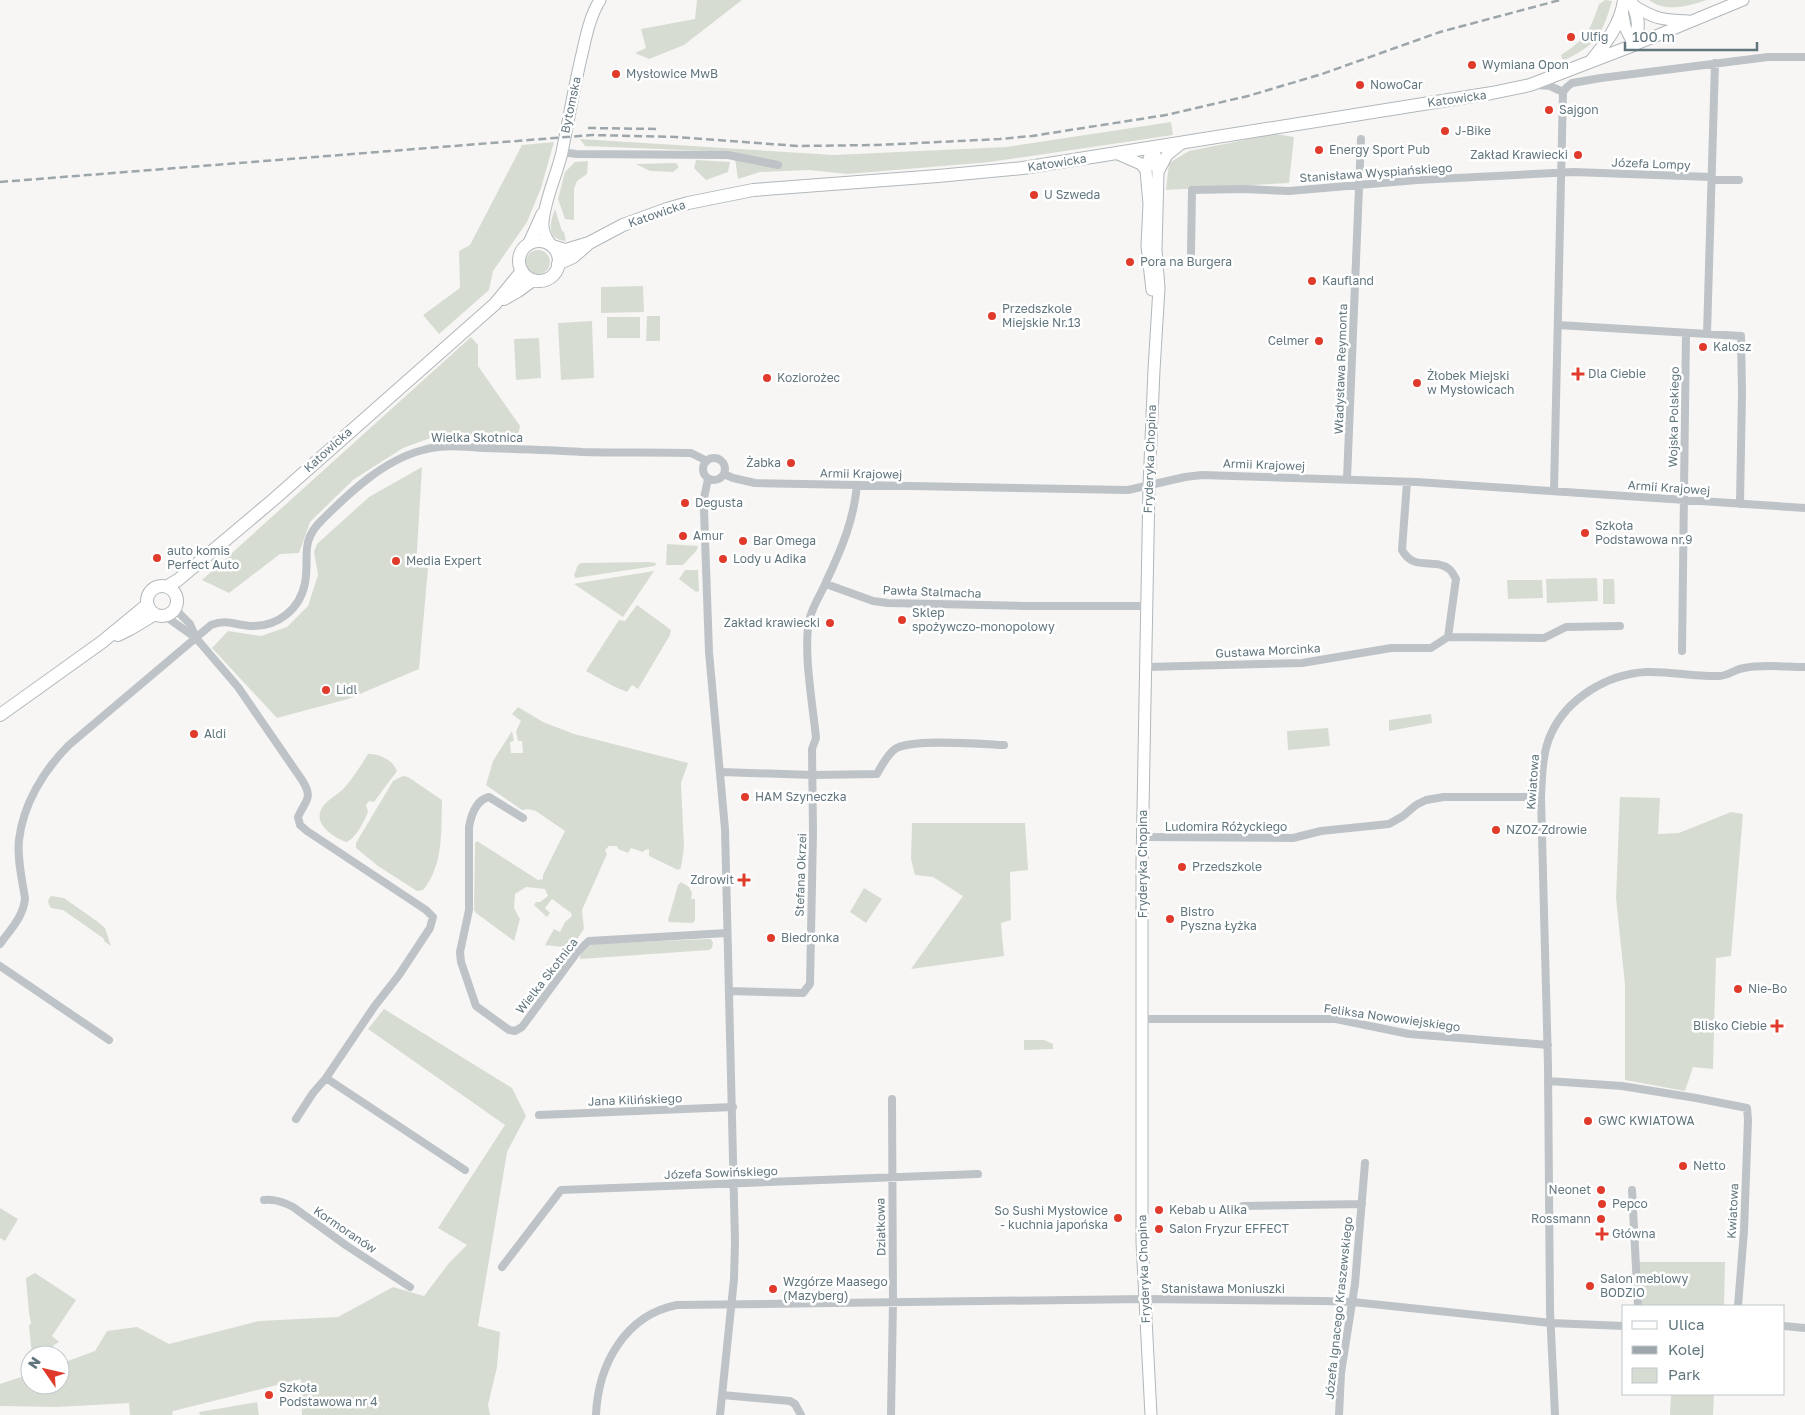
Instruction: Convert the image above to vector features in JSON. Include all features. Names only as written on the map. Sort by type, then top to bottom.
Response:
[{"type":"main road","points":[[1590,63],[1604,45],[1628,4],[1638,20],[1638,34],[1634,45]]},
{"type":"main road","name":"Katowicka","points":[[552,246],[565,250],[589,243],[623,225],[667,209],[753,190],[985,172],[1118,154],[1300,122],[1473,97],[1530,85],[1634,45]]},
{"type":"main road","points":[[540,241],[552,246],[558,258],[558,264],[552,276],[546,280],[533,280],[526,276],[519,263],[520,254],[528,245],[540,241]]},
{"type":"main road","name":"Katowicka","points":[[558,264],[573,257],[589,243]]},
{"type":"main road","name":"Katowicka","points":[[174,596],[229,538],[495,304],[522,271]]},
{"type":"main road","name":"Katowicka","points":[[495,304],[533,280]]},
{"type":"main road","points":[[0,715],[102,642],[130,629],[156,612],[172,613],[174,596],[160,586],[152,589],[148,595],[156,612]]},
{"type":"street","name":"Bytomska","points":[[528,245],[544,210],[562,152],[572,95],[586,36],[594,10],[600,0]]},
{"type":"street","points":[[1634,45],[1743,0]]},
{"type":"street","points":[[1628,4],[1652,17],[1667,20],[1695,21]]},
{"type":"street","points":[[1554,490],[1563,92],[1572,83],[1768,57],[1805,57]]},
{"type":"street","points":[[1707,334],[1715,64]]},
{"type":"street","name":"Katowicka","points":[[1530,85],[1550,86],[1563,92]]},
{"type":"street","name":"Władysława Reymonta","points":[[1347,479],[1360,185],[1360,139]]},
{"type":"street","points":[[1158,172],[1167,155],[1182,143]]},
{"type":"street","name":"Fryderyka Chopina","points":[[1153,148],[1147,161],[1146,170],[1149,204],[1147,246],[1157,313]]},
{"type":"street","name":"Fryderyka Chopina","points":[[1150,1415],[1142,1234],[1142,1019],[1146,606],[1149,486],[1159,288],[1156,250],[1158,172],[1153,148]]},
{"type":"street","points":[[562,152],[576,154],[728,155],[778,165]]},
{"type":"street","points":[[1118,154],[1141,164],[1146,170]]},
{"type":"street","name":"Józefa Lompy","points":[[1562,173],[1712,177],[1716,180],[1739,180]]},
{"type":"street","name":"Stanisława Wyspiańskiego","points":[[1191,253],[1192,190],[1244,189],[1289,191],[1417,180],[1562,173]]},
{"type":"street","name":"Bytomska","points":[[544,210],[543,231],[545,238],[552,246]]},
{"type":"street","name":"Fryderyka Chopina","points":[[1148,231],[1151,242],[1156,250]]},
{"type":"street","name":"Fryderyka Chopina","points":[[1149,267],[1151,258],[1156,250]]},
{"type":"street","points":[[1558,325],[1741,336],[1740,504]]},
{"type":"street","name":"Wojska Polskiego","points":[[1682,651],[1686,333]]},
{"type":"street","name":"Wielka Skotnica","points":[[0,944],[22,913],[25,905],[19,857],[19,839],[24,818],[35,790],[49,767],[69,745],[211,625],[220,622],[264,626],[291,611],[304,590],[306,549],[312,532],[318,524],[363,482],[415,452],[436,448],[455,447],[584,452],[680,452],[691,453],[707,461]]},
{"type":"street","points":[[708,479],[717,480],[724,474],[725,466],[720,460],[712,458],[707,461],[703,468],[708,479],[704,504],[707,632],[725,829],[733,1107],[735,1265],[720,1415]]},
{"type":"street","name":"Armii Krajowej","points":[[724,474],[733,478],[755,482],[1128,490],[1202,475],[1347,479],[1554,490],[1684,501],[1805,508]]},
{"type":"street","points":[[1407,482],[1402,550],[1412,562],[1440,565],[1450,569],[1456,579],[1448,637]]},
{"type":"street","points":[[813,775],[812,749],[816,738],[808,662],[808,632],[815,603],[826,584],[852,521],[857,485]]},
{"type":"street","name":"Pawła Stalmacha","points":[[826,584],[873,601],[888,603],[1146,606]]},
{"type":"street","points":[[174,596],[179,613],[190,624],[196,638]]},
{"type":"street","points":[[156,612],[196,638],[250,702],[307,788],[308,797],[298,817],[300,826],[426,910],[433,917],[430,928],[296,1119]]},
{"type":"street","name":"Gustawa Morcinka","points":[[1146,667],[1302,663],[1391,648],[1431,648],[1448,637],[1544,638],[1566,627],[1620,626]]},
{"type":"street","name":"Kwiatowa","points":[[1555,1415],[1551,1323],[1548,1045],[1541,798],[1543,761],[1551,733],[1569,708],[1585,694],[1602,684],[1624,675],[1641,672],[1718,676],[1746,667],[1805,667]]},
{"type":"street","points":[[721,772],[813,775],[877,774],[887,757],[896,748],[918,743],[1004,745]]},
{"type":"street","name":"Stefana Okrzei","points":[[729,991],[803,993],[810,984],[813,775]]},
{"type":"street","name":"Wielka Skotnica","points":[[522,818],[489,797],[481,800],[471,816],[469,827],[469,910],[460,952],[461,962],[476,1006],[509,1030],[515,1031],[522,1027],[578,951],[589,941],[727,933]]},
{"type":"street","name":"Ludomira Różyckiego","points":[[1143,837],[1293,838],[1321,831],[1389,824],[1426,800],[1444,797],[1541,798]]},
{"type":"street","points":[[0,966],[109,1040]]},
{"type":"street","name":"Feliksa Nowowiejskiego","points":[[1142,1019],[1336,1020],[1409,1034],[1548,1045]]},
{"type":"street","points":[[326,1078],[465,1170]]},
{"type":"street","name":"Kwiatowa","points":[[1548,1081],[1622,1086],[1747,1108],[1744,1231],[1738,1305]]},
{"type":"street","name":"Działkowa","points":[[890,1415],[893,1302],[892,1098]]},
{"type":"street","name":"Jana Kilińskiego","points":[[539,1115],[733,1107]]},
{"type":"street","name":"Józefa Ignacego Kraszewskiego","points":[[1339,1415],[1341,1373],[1353,1302],[1365,1163]]},
{"type":"street","name":"Józefa Sowińskiego","points":[[502,1267],[561,1190],[978,1174]]},
{"type":"street","points":[[1632,1190],[1638,1305]]},
{"type":"street","name":"Kormoranów","points":[[264,1200],[273,1199],[293,1207],[347,1246],[410,1287]]},
{"type":"street","name":"Józefa Ignacego Kraszewskiego","points":[[1243,1206],[1362,1204]]},
{"type":"street","name":"Stanisława Moniuszki","points":[[596,1415],[598,1396],[605,1368],[619,1342],[636,1325],[653,1314],[669,1307],[732,1304],[1144,1300],[1353,1302],[1551,1323],[1622,1326]]},
{"type":"street","points":[[1785,1326],[1805,1328]]},
{"type":"street","points":[[722,1395],[790,1401],[795,1404],[800,1415]]},
{"type":"green space","points":[[697,0],[742,0],[684,45],[649,59],[635,53],[646,48],[641,29],[695,19]]},
{"type":"green space","points":[[1605,0],[1612,1],[1601,31],[1583,50],[1563,61],[1561,55],[1586,34],[1599,4]]},
{"type":"green space","points":[[1649,0],[1707,0],[1685,6],[1670,7],[1656,4]]},
{"type":"green space","points":[[1171,122],[1173,135],[990,162],[848,174],[809,170],[760,172],[738,179],[734,152],[585,146],[580,139],[834,155],[1006,147]]},
{"type":"green space","points":[[1275,134],[1294,137],[1289,183],[1166,190],[1169,163],[1189,151]]},
{"type":"green space","points":[[554,142],[541,188],[527,222],[493,271],[489,290],[439,334],[423,315],[460,288],[459,251],[470,245],[522,145]]},
{"type":"green space","points":[[696,160],[730,162],[728,172],[706,180],[694,168]]},
{"type":"green space","points":[[588,161],[587,174],[577,181],[574,189],[574,220],[565,219],[558,199],[565,172],[575,162]]},
{"type":"green space","points":[[676,163],[679,167],[673,172],[650,171],[636,164]]},
{"type":"green space","points":[[555,209],[566,241],[559,240],[552,234],[551,225]]},
{"type":"green space","points":[[538,250],[547,253],[550,262],[547,271],[538,274],[529,271],[526,262],[529,253]]},
{"type":"green space","points":[[643,286],[644,312],[601,313],[601,287]]},
{"type":"green space","points":[[647,316],[660,316],[660,341],[646,341]]},
{"type":"green space","points":[[607,317],[640,317],[640,338],[607,338]]},
{"type":"green space","points":[[592,321],[594,378],[561,380],[558,323]]},
{"type":"green space","points":[[471,337],[478,345],[478,366],[520,426],[517,440],[433,437],[403,448],[353,480],[310,522],[299,553],[280,554],[229,593],[202,580]]},
{"type":"green space","points":[[539,338],[541,378],[516,380],[514,339]]},
{"type":"green space","points":[[422,467],[416,567],[428,568],[419,669],[348,699],[277,718],[212,648],[228,631],[261,636],[287,627],[308,606],[318,575],[314,552],[317,544],[369,497]]},
{"type":"green space","points":[[667,544],[698,546],[697,550],[683,565],[666,565]]},
{"type":"green space","points":[[581,563],[656,563],[655,566],[575,578],[574,575],[578,565]]},
{"type":"green space","points":[[685,570],[698,570],[699,591],[696,592],[679,579]]},
{"type":"green space","points":[[654,571],[623,617],[574,584],[579,583]]},
{"type":"green space","points":[[1597,578],[1598,601],[1547,603],[1546,579]]},
{"type":"green space","points":[[1603,579],[1614,579],[1615,604],[1603,604]]},
{"type":"green space","points":[[1507,580],[1542,580],[1543,598],[1508,599]]},
{"type":"green space","points":[[637,605],[671,630],[670,635],[638,689],[632,685],[627,692],[586,671],[619,620],[625,621]]},
{"type":"green space","points":[[518,707],[543,722],[574,734],[688,763],[681,783],[684,847],[681,868],[678,870],[649,856],[649,849],[643,852],[631,848],[628,853],[618,849],[617,846],[609,846],[605,850],[607,854],[582,910],[584,929],[571,948],[545,945],[554,929],[560,932],[565,922],[572,916],[571,913],[552,899],[545,908],[550,913],[547,917],[534,905],[548,896],[545,889],[526,887],[515,894],[514,908],[520,919],[514,941],[474,910],[475,843],[477,841],[538,880],[543,879],[543,875],[565,831],[536,811],[522,810],[486,785],[493,761],[512,731],[514,741],[510,742],[511,753],[523,753],[522,741],[518,741],[516,731],[521,721],[512,714]]},
{"type":"green space","points":[[1431,714],[1432,723],[1389,731],[1389,720]]},
{"type":"green space","points":[[1328,728],[1330,746],[1288,750],[1287,731]]},
{"type":"green space","points":[[368,754],[385,758],[397,771],[374,802],[369,801],[366,805],[368,812],[362,825],[356,834],[346,842],[329,833],[324,828],[321,823],[320,811],[326,803],[343,789]]},
{"type":"green space","points":[[403,776],[408,777],[442,800],[440,847],[435,870],[423,890],[417,891],[378,866],[356,848],[356,843],[393,781]]},
{"type":"green space","points":[[1620,797],[1660,798],[1658,834],[1679,833],[1731,812],[1743,814],[1731,956],[1716,958],[1713,1069],[1693,1067],[1685,1091],[1625,1080],[1625,985],[1616,898]]},
{"type":"green space","points":[[912,823],[1025,823],[1028,870],[1010,872],[1011,920],[1001,923],[1004,956],[911,969],[963,896],[933,877],[915,875],[911,859]]},
{"type":"green space","points":[[681,882],[689,887],[692,893],[691,899],[695,899],[695,920],[693,923],[669,922],[668,920],[678,885]]},
{"type":"green space","points":[[864,888],[882,899],[866,923],[850,912]]},
{"type":"green space","points":[[51,896],[64,898],[98,922],[105,928],[111,946],[103,938],[63,910],[51,908],[48,902]]},
{"type":"green space","points":[[711,939],[713,943],[712,948],[709,950],[580,959],[580,954],[593,944]]},
{"type":"green space","points":[[384,1009],[512,1088],[526,1116],[507,1152],[478,1326],[500,1332],[497,1367],[488,1405],[490,1415],[302,1415],[301,1379],[173,1411],[172,1415],[130,1415],[129,1403],[57,1407],[0,1406],[0,1384],[20,1377],[20,1395],[70,1395],[70,1360],[95,1351],[107,1331],[137,1327],[169,1344],[259,1321],[338,1317],[393,1287],[424,1296],[449,1263],[467,1245],[438,1228],[505,1125],[368,1029]]},
{"type":"green space","points":[[1024,1040],[1044,1040],[1053,1044],[1053,1049],[1024,1050]]},
{"type":"green space","points":[[0,1208],[18,1219],[5,1241],[0,1238]]},
{"type":"green space","points":[[1639,1262],[1725,1262],[1724,1305],[1642,1305]]},
{"type":"green space","points":[[35,1273],[76,1300],[52,1336],[59,1342],[54,1345],[31,1345],[29,1326],[31,1323],[26,1278]]},
{"type":"green space","points":[[1671,1395],[1714,1395],[1713,1415],[1670,1415]]},
{"type":"green space","points":[[257,1402],[259,1415],[200,1415],[199,1412]]},
{"type":"railway","points":[[0,182],[592,135],[676,137],[798,146],[878,145],[1032,136],[1166,115],[1248,96],[1322,74],[1440,32],[1560,0]]},
{"type":"railway","points":[[588,128],[658,129]]},
{"type":"place","name":"Ulfig","points":[[1571,37]]},
{"type":"place","name":"Wymiana Opon","points":[[1472,65]]},
{"type":"place","name":"Mysłowice MwB","points":[[616,74]]},
{"type":"place","name":"NowoCar","points":[[1360,85]]},
{"type":"place","name":"Sajgon","points":[[1549,110]]},
{"type":"place","name":"J-Bike","points":[[1445,131]]},
{"type":"place","name":"Energy Sport Pub","points":[[1319,150]]},
{"type":"place","name":"Zakład Krawiecki","points":[[1578,155]]},
{"type":"place","name":"U Szweda","points":[[1034,195]]},
{"type":"place","name":"Pora na Burgera","points":[[1130,262]]},
{"type":"place","name":"Kaufland","points":[[1312,281]]},
{"type":"place","name":"Przedszkole Miejskie Nr.13","points":[[992,316]]},
{"type":"place","name":"Celmer","points":[[1319,341]]},
{"type":"place","name":"Kalosz","points":[[1703,347]]},
{"type":"place","name":"Dla Ciebie","points":[[1578,374]]},
{"type":"place","name":"Koziorożec","points":[[767,378]]},
{"type":"place","name":"Żłobek Miejski w Mysłowicach","points":[[1417,383]]},
{"type":"place","name":"Żabka","points":[[791,463]]},
{"type":"place","name":"Degusta","points":[[685,503]]},
{"type":"place","name":"Szkoła Podstawowa nr.9","points":[[1585,533]]},
{"type":"place","name":"Amur","points":[[683,536]]},
{"type":"place","name":"Bar Omega","points":[[743,541]]},
{"type":"place","name":"auto komis Perfect Auto","points":[[157,558]]},
{"type":"place","name":"Lody u Adika","points":[[723,559]]},
{"type":"place","name":"Media Expert","points":[[396,561]]},
{"type":"place","name":"Sklep spożywczo-monopolowy","points":[[902,620]]},
{"type":"place","name":"Zakład krawiecki","points":[[830,623]]},
{"type":"place","name":"Lidl","points":[[326,690]]},
{"type":"place","name":"Aldi","points":[[194,734]]},
{"type":"place","name":"HAM Szyneczka","points":[[745,797]]},
{"type":"place","name":"NZOZ Zdrowie","points":[[1496,830]]},
{"type":"place","name":"Przedszkole","points":[[1182,867]]},
{"type":"place","name":"Zdrowit","points":[[744,880]]},
{"type":"place","name":"Bistro Pyszna Łyżka","points":[[1170,919]]},
{"type":"place","name":"Biedronka","points":[[771,938]]},
{"type":"place","name":"Nie-Bo","points":[[1738,989]]},
{"type":"place","name":"Blisko Ciebie","points":[[1777,1026]]},
{"type":"place","name":"GWC KWIATOWA","points":[[1588,1121]]},
{"type":"place","name":"Netto","points":[[1683,1166]]},
{"type":"place","name":"Neonet","points":[[1601,1190]]},
{"type":"place","name":"Pepco","points":[[1602,1204]]},
{"type":"place","name":"Kebab u Alika","points":[[1159,1210]]},
{"type":"place","name":"So Sushi Mysłowice - kuchnia japońska","points":[[1118,1218]]},
{"type":"place","name":"Rossmann","points":[[1601,1219]]},
{"type":"place","name":"Salon Fryzur EFFECT","points":[[1159,1229]]},
{"type":"place","name":"Główna","points":[[1602,1234]]},
{"type":"place","name":"Salon meblowy BODZIO","points":[[1590,1286]]},
{"type":"place","name":"Wzgórze Maasego (Mazyberg)","points":[[773,1289]]},
{"type":"place","name":"Szkoła Podstawowa nr 4","points":[[269,1395]]}]
